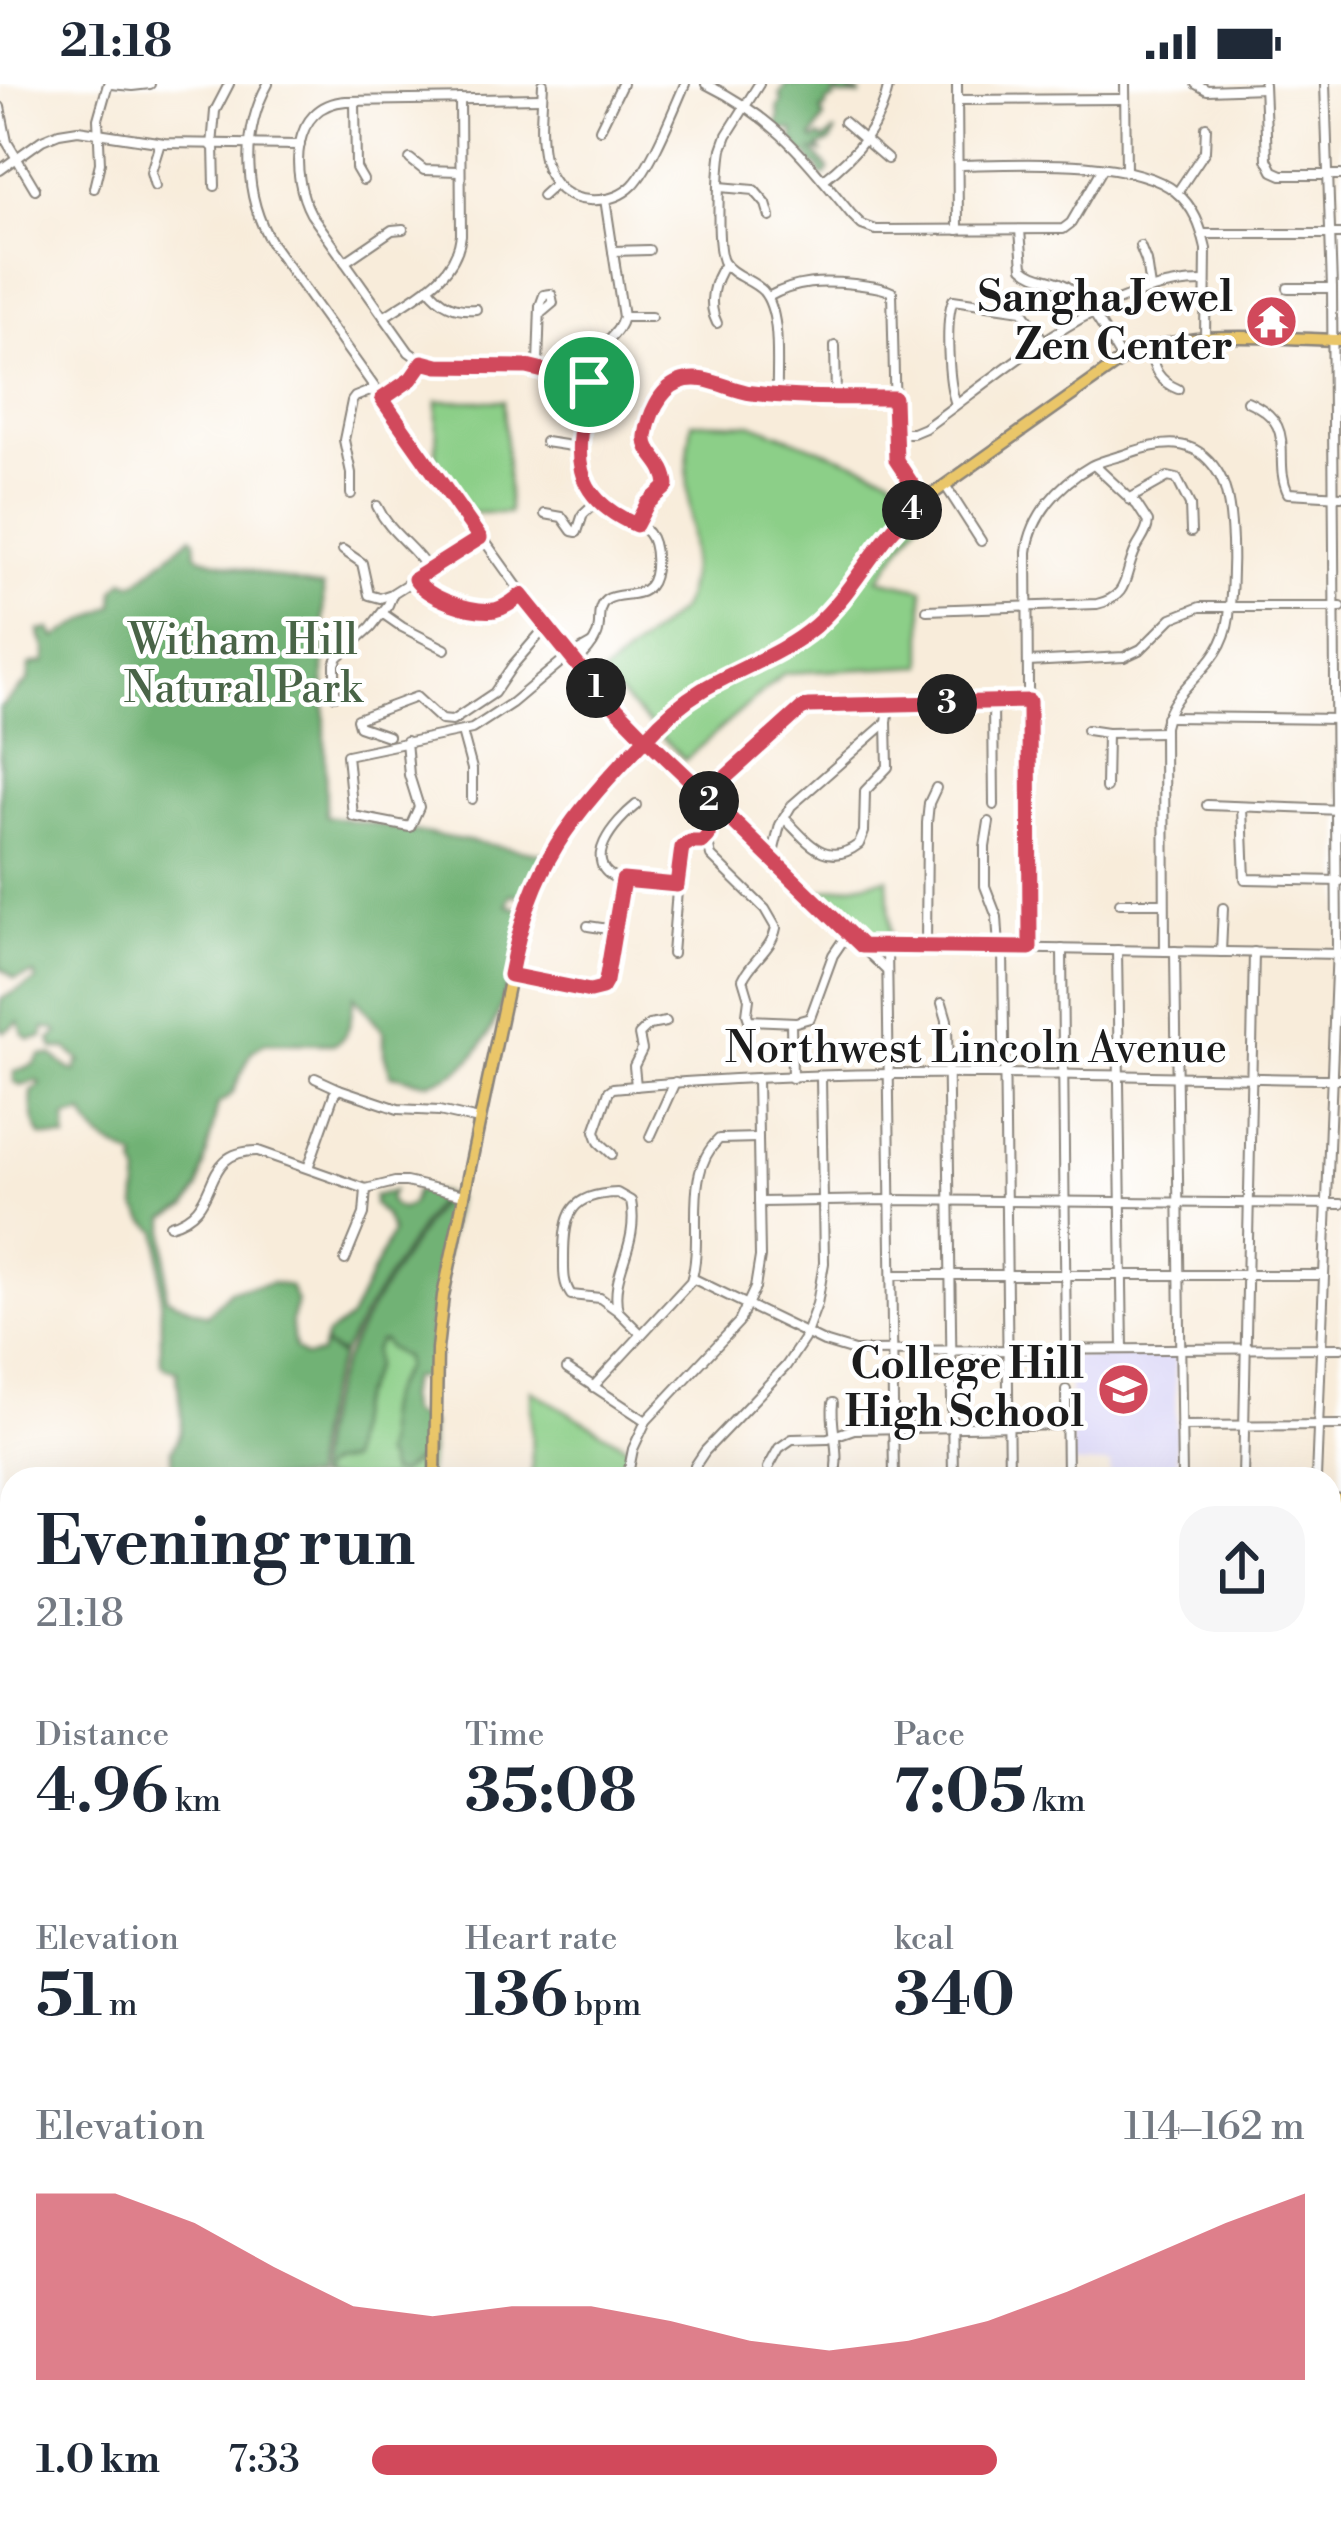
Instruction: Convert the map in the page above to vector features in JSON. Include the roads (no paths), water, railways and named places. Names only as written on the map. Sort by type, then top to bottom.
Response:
[{"type":"main road","points":[[435,1467],[438,1323],[510,975],[526,907],[554,848],[587,801],[688,699],[784,649],[818,624],[889,532],[923,501],[1122,360],[1149,349],[1205,339],[1337,340]]},
{"type":"street","points":[[94,188],[100,163],[96,132],[110,84],[150,84]]},
{"type":"street","points":[[215,186],[215,111],[229,84]]},
{"type":"street","points":[[268,84],[250,145],[251,189],[266,235],[570,658],[887,971]]},
{"type":"street","points":[[543,84],[548,174],[554,185],[578,198],[605,200],[623,193],[640,175],[686,84]]},
{"type":"street","points":[[600,129],[622,84]]},
{"type":"street","points":[[706,84],[745,104],[781,132],[852,215],[869,228],[1059,230],[1069,226],[1103,168]]},
{"type":"street","points":[[759,84],[724,143],[719,246],[725,264],[767,297],[776,330],[777,394]]},
{"type":"street","points":[[823,180],[866,141],[889,84]]},
{"type":"street","points":[[957,84],[958,230]]},
{"type":"street","points":[[1125,84],[1126,172]]},
{"type":"street","points":[[1196,84],[1207,90],[1264,86],[1270,167],[1282,175],[1341,175]]},
{"type":"street","points":[[1316,1467],[1339,955],[1337,340],[1332,288],[1336,234],[1325,84]]},
{"type":"street","points":[[542,98],[332,102],[305,122],[300,183],[310,212],[409,352],[423,362],[537,369],[589,382]]},
{"type":"street","points":[[384,317],[428,287],[457,254],[460,99]]},
{"type":"street","points":[[957,100],[1126,99]]},
{"type":"street","points":[[355,101],[356,168],[363,180]]},
{"type":"street","points":[[0,106],[4,134],[35,189]]},
{"type":"street","points":[[844,122],[886,159]]},
{"type":"street","points":[[1177,193],[1204,151],[1206,127]]},
{"type":"street","points":[[0,170],[49,137],[68,131],[160,143],[300,145]]},
{"type":"street","points":[[155,186],[152,172],[160,143]]},
{"type":"street","points":[[410,160],[424,170],[460,171]]},
{"type":"street","points":[[958,165],[1103,168],[1150,178],[1177,193],[1190,207],[1205,249],[1205,339]]},
{"type":"street","points":[[542,196],[554,185]]},
{"type":"street","points":[[720,187],[754,190],[770,217]]},
{"type":"street","points":[[406,741],[419,806],[410,827],[352,816],[346,755],[406,741],[462,732],[512,703],[592,644],[603,603],[640,593],[654,579],[653,542],[647,532],[598,500],[584,478],[578,447],[596,357],[619,330],[623,317],[605,200]]},
{"type":"street","points":[[345,262],[392,230],[403,230]]},
{"type":"street","points":[[1020,230],[1020,258],[1026,272],[1065,285],[1080,297],[1122,360]]},
{"type":"street","points":[[1202,234],[1336,234]]},
{"type":"street","points":[[1140,246],[1150,288]]},
{"type":"street","points":[[613,251],[649,250]]},
{"type":"street","points":[[717,322],[712,294],[725,264]]},
{"type":"street","points":[[767,297],[814,281],[889,289],[894,296],[897,463],[923,501]]},
{"type":"street","points":[[895,433],[918,432],[1043,340],[1120,299],[1150,288],[1205,282]]},
{"type":"street","points":[[428,287],[448,305],[476,309]]},
{"type":"street","points":[[1288,288],[1332,288]]},
{"type":"street","points":[[956,404],[949,305],[953,300],[1022,310],[1043,340]]},
{"type":"street","points":[[537,369],[540,314]]},
{"type":"street","points":[[623,317],[651,317]]},
{"type":"street","points":[[835,346],[836,396]]},
{"type":"street","points":[[1149,349],[1157,375],[1178,389]]},
{"type":"street","points":[[382,399],[411,379],[423,362]]},
{"type":"street","points":[[636,525],[647,504],[667,486],[662,464],[650,453],[646,440],[666,390],[681,381],[699,379],[746,392],[894,398]]},
{"type":"street","points":[[350,494],[344,439],[352,401],[375,388]]},
{"type":"street","points":[[1247,401],[1278,426],[1288,493],[1337,496]]},
{"type":"street","points":[[545,442],[578,447]]},
{"type":"street","points":[[1030,948],[1027,552],[1033,525],[1059,492],[1094,465],[1145,447],[1187,446],[1210,462],[1222,481],[1231,528],[1227,626],[1206,669],[1180,693],[1166,717],[1164,732],[1164,903],[1177,1077],[1182,1467]]},
{"type":"street","points":[[927,610],[1102,604],[1118,594],[1148,529],[1147,518],[1094,465]]},
{"type":"street","points":[[1129,499],[1174,477],[1190,505],[1191,532]]},
{"type":"street","points":[[945,484],[981,541]]},
{"type":"street","points":[[562,517],[575,532],[583,514],[598,500]]},
{"type":"street","points":[[377,506],[389,528],[428,569]]},
{"type":"street","points":[[545,514],[583,514]]},
{"type":"street","points":[[344,550],[362,563],[369,596],[384,598],[480,538]]},
{"type":"street","points":[[415,579],[446,602],[465,606],[496,610],[521,595]]},
{"type":"street","points":[[335,696],[338,656],[371,627],[394,593]]},
{"type":"street","points":[[1028,662],[1124,657],[1141,649],[1178,614],[1200,607],[1338,607]]},
{"type":"street","points":[[382,613],[446,649]]},
{"type":"street","points":[[388,736],[359,726],[356,719],[416,697],[442,721],[452,722],[494,694],[545,628]]},
{"type":"street","points":[[1180,693],[1183,706],[1194,716]]},
{"type":"street","points":[[848,934],[833,956],[812,1016],[791,1022],[749,1021],[743,979],[771,943],[776,933],[774,921],[716,862],[706,839],[707,796],[803,707],[1029,701]]},
{"type":"street","points":[[993,702],[994,805]]},
{"type":"street","points":[[784,818],[820,850],[840,853],[854,848],[863,836],[865,791],[888,767],[889,706]]},
{"type":"street","points":[[1166,717],[1338,719]]},
{"type":"street","points":[[772,859],[784,818],[801,797],[887,722]]},
{"type":"street","points":[[1087,730],[1164,732]]},
{"type":"street","points":[[462,732],[471,761],[472,799]]},
{"type":"street","points":[[1106,788],[1107,733]]},
{"type":"street","points":[[926,947],[927,823],[935,788]]},
{"type":"street","points":[[1207,805],[1338,810]]},
{"type":"street","points":[[636,806],[614,825],[602,850],[602,862],[623,880],[677,885]]},
{"type":"street","points":[[1242,808],[1244,878],[1338,881]]},
{"type":"street","points":[[989,822],[985,886],[997,916],[1001,948],[1009,1467]]},
{"type":"street","points":[[673,954],[682,847],[706,839]]},
{"type":"street","points":[[510,975],[600,989],[606,981],[623,880]]},
{"type":"street","points":[[1120,904],[1164,903]]},
{"type":"street","points":[[1221,952],[1222,908]]},
{"type":"street","points":[[588,926],[615,930]]},
{"type":"street","points":[[862,946],[1339,955]]},
{"type":"street","points":[[887,946],[894,1467]]},
{"type":"street","points":[[1062,950],[1066,1350]]},
{"type":"street","points":[[1118,950],[1123,1349]]},
{"type":"street","points":[[1243,1467],[1254,952]]},
{"type":"street","points":[[943,1003],[953,1467]]},
{"type":"street","points":[[636,1086],[633,1071],[641,1054],[639,1035],[649,1025],[667,1022]]},
{"type":"street","points":[[791,1022],[792,1078]]},
{"type":"street","name":"Northwest Lincoln Avenue","points":[[612,1154],[595,1131],[611,1089],[636,1086],[888,1074],[1336,1079]]},
{"type":"street","points":[[315,1078],[398,1108],[479,1120]]},
{"type":"street","points":[[694,1467],[786,1366],[817,1304],[824,1272],[821,1078]]},
{"type":"street","points":[[629,1467],[646,1421],[749,1306],[758,1275],[757,1079]]},
{"type":"street","points":[[650,1137],[675,1082]]},
{"type":"street","points":[[308,1168],[339,1089]]},
{"type":"street","points":[[593,1387],[692,1278],[697,1259],[698,1177],[713,1142],[758,1138]]},
{"type":"street","points":[[170,1226],[194,1215],[225,1159],[246,1151],[258,1151],[366,1190],[395,1182],[464,1195]]},
{"type":"street","points":[[345,1260],[364,1214],[366,1190]]},
{"type":"street","points":[[618,1311],[616,1290],[633,1236],[633,1206],[622,1193],[602,1193],[589,1196],[568,1215],[566,1288],[574,1297],[602,1299],[641,1334]]},
{"type":"street","points":[[759,1202],[1341,1204]]},
{"type":"street","points":[[891,1275],[1322,1275]]},
{"type":"street","points":[[692,1278],[846,1349],[1341,1348]]},
{"type":"street","points":[[602,1299],[616,1290]]},
{"type":"street","points":[[567,1369],[646,1421]]},
{"type":"street","points":[[1066,1390],[1067,1467]]},
{"type":"street","points":[[833,1403],[836,1467]]},
{"type":"street","points":[[769,1467],[788,1441],[854,1429],[1066,1425]]},
{"type":"street","points":[[1181,1426],[1341,1425]]},
{"type":"place","name":"Sangha Jewel Zen Center","points":[[1272,322]]},
{"type":"place","name":"College Hill High School","points":[[1123,1389]]},
{"type":"park label","name":"Witham Hill Natural Park","points":[[243,665]]}]
